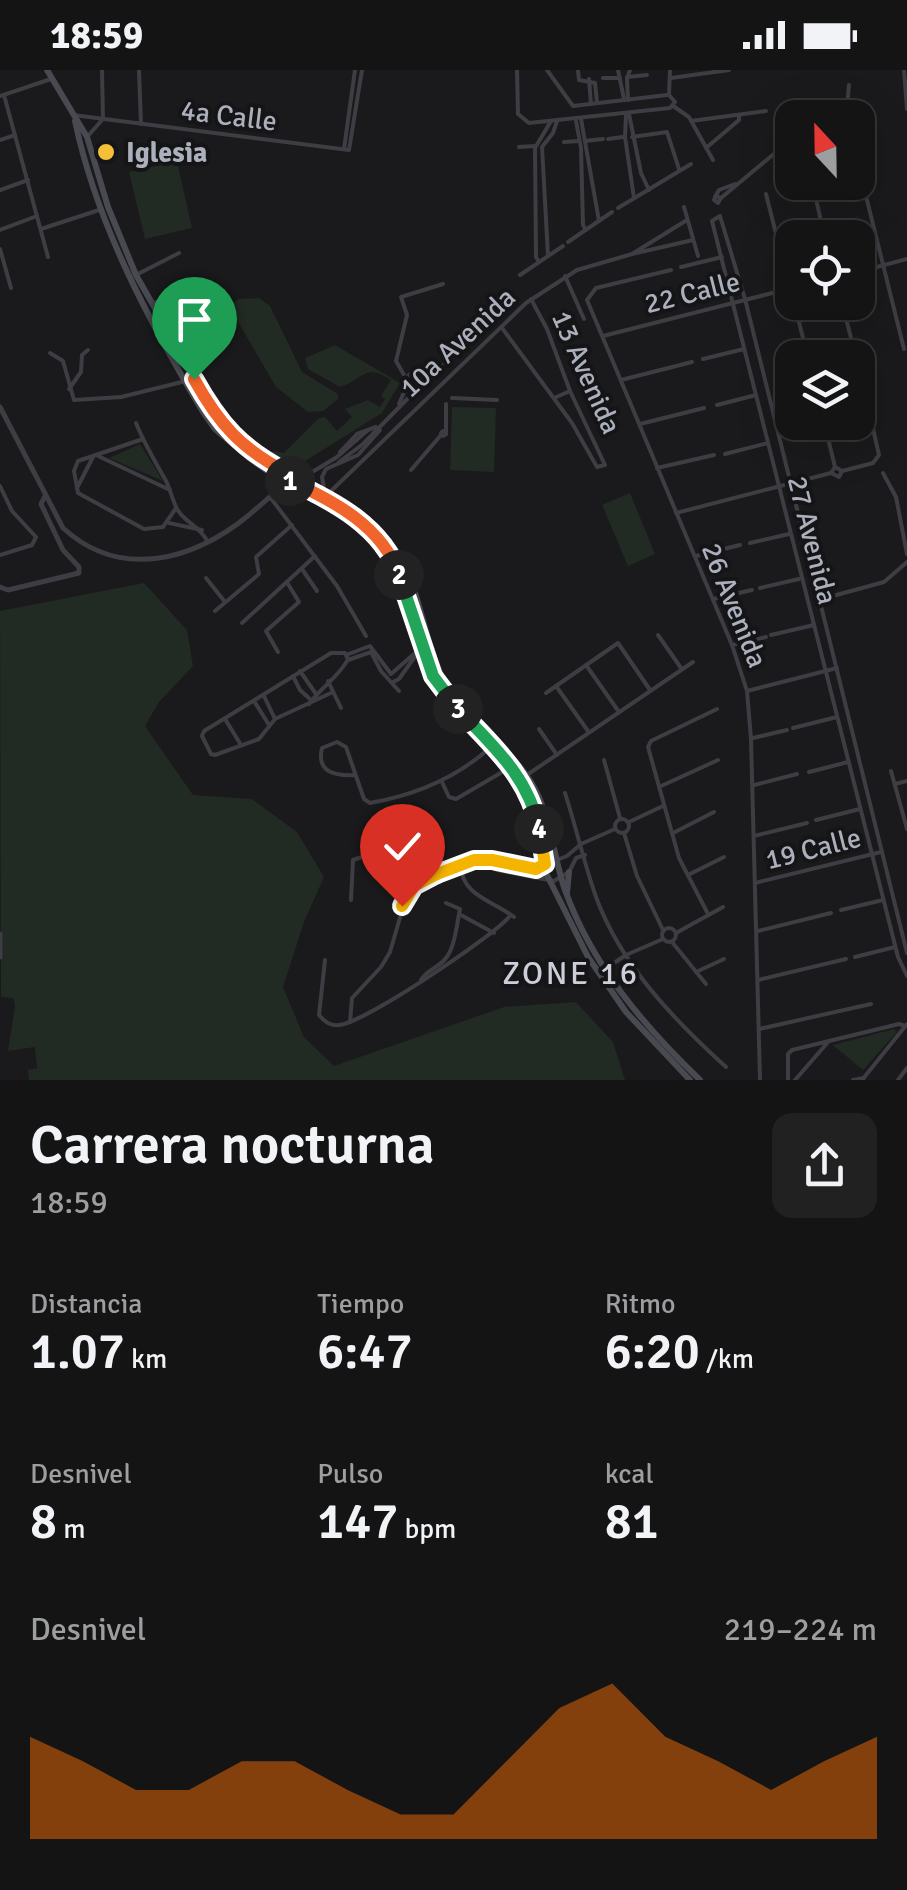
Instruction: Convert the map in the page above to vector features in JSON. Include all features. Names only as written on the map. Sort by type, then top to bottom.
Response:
[{"type":"main road","points":[[47,70],[86,137],[136,274],[190,381]]},
{"type":"main road","points":[[78,124],[101,209],[137,294],[222,436],[249,458],[342,506],[391,555],[441,690],[495,742],[537,792],[557,859],[566,874],[567,894],[604,970],[657,1037],[700,1080]]},
{"type":"main road","points":[[287,476],[327,490],[354,508],[398,553],[424,644]]},
{"type":"main road","points":[[524,777],[537,816],[550,880],[576,935],[642,1031],[690,1080]]},
{"type":"street","points":[[86,137],[103,119],[102,70]]},
{"type":"street","points":[[139,70],[141,124]]},
{"type":"street","name":"4a Calle","points":[[73,115],[347,150],[359,70]]},
{"type":"street","points":[[516,70],[520,118],[529,123],[671,108],[692,121],[713,160]]},
{"type":"street","points":[[548,70],[569,104],[669,95],[674,99],[671,108]]},
{"type":"street","points":[[618,70],[626,100],[634,108],[627,114]]},
{"type":"street","points":[[630,70],[626,100],[620,107],[627,114],[634,198]]},
{"type":"street","points":[[669,95],[670,70]]},
{"type":"street","points":[[670,78],[729,70]]},
{"type":"street","points":[[904,70],[907,109]]},
{"type":"street","points":[[579,71],[579,80],[589,80],[596,86],[594,104]]},
{"type":"street","points":[[627,77],[647,75]]},
{"type":"street","points":[[603,78],[619,78]]},
{"type":"street","points":[[48,257],[2,96],[52,79]]},
{"type":"street","points":[[846,100],[849,85]]},
{"type":"street","points":[[692,121],[766,111]]},
{"type":"street","points":[[706,148],[739,116]]},
{"type":"street","points":[[578,119],[599,221]]},
{"type":"street","points":[[540,262],[536,257],[535,146],[554,121]]},
{"type":"street","points":[[548,256],[542,147],[553,133],[554,121]]},
{"type":"street","points":[[564,142],[667,132],[680,171]]},
{"type":"street","points":[[0,140],[15,135]]},
{"type":"street","points":[[628,137],[648,190]]},
{"type":"street","points":[[582,141],[586,230]]},
{"type":"street","points":[[519,147],[535,146]]},
{"type":"street","points":[[716,217],[718,199],[775,153]]},
{"type":"street","points":[[618,208],[692,164]]},
{"type":"street","points":[[0,190],[28,180]]},
{"type":"street","points":[[766,194],[775,228]]},
{"type":"street","points":[[867,200],[904,349]]},
{"type":"street","points":[[684,208],[698,256]]},
{"type":"street","points":[[42,228],[101,209]]},
{"type":"street","points":[[520,275],[612,212]]},
{"type":"street","points":[[0,230],[37,216]]},
{"type":"street","name":"27 Avenida","points":[[907,953],[745,300],[722,218],[716,217],[712,221],[801,578],[895,947],[907,976]]},
{"type":"street","name":"10a Avenida","points":[[632,254],[688,220]]},
{"type":"street","name":"10a Avenida","points":[[327,490],[531,300],[565,276],[632,254],[693,240]]},
{"type":"street","points":[[0,249],[11,288]]},
{"type":"street","points":[[136,274],[180,254]]},
{"type":"street","points":[[680,268],[722,257]]},
{"type":"street","points":[[875,268],[907,260]]},
{"type":"street","name":"26 Avenida","points":[[671,270],[596,288],[587,300],[732,645],[747,691],[760,1080]]},
{"type":"street","points":[[565,276],[584,319]]},
{"type":"street","points":[[152,304],[197,282]]},
{"type":"street","points":[[420,385],[412,387],[398,366],[396,352],[407,314],[401,297],[443,284]]},
{"type":"street","name":"22 Calle","points":[[602,336],[775,292]]},
{"type":"street","name":"13 Avenida","points":[[502,328],[599,468],[605,461],[570,390],[548,328],[531,300]]},
{"type":"street","points":[[327,490],[324,472],[381,426],[481,331]]},
{"type":"street","points":[[703,359],[744,349]]},
{"type":"street","points":[[69,389],[81,372],[82,355],[88,350]]},
{"type":"street","points":[[50,353],[63,360],[71,398],[78,401],[98,396],[120,397],[190,381]]},
{"type":"street","points":[[621,380],[692,362]]},
{"type":"street","points":[[398,366],[417,373],[439,369]]},
{"type":"street","points":[[396,408],[407,382],[417,373]]},
{"type":"street","points":[[417,373],[420,385]]},
{"type":"street","points":[[554,398],[570,390]]},
{"type":"street","points":[[717,405],[756,396]]},
{"type":"street","points":[[452,398],[497,400]]},
{"type":"street","points":[[411,470],[443,434],[446,404]]},
{"type":"street","points":[[0,407],[66,530],[104,552],[155,561],[208,542],[225,534],[270,497],[287,476]]},
{"type":"street","points":[[640,424],[704,408]]},
{"type":"street","points":[[136,423],[183,521]]},
{"type":"street","points":[[300,478],[338,460],[368,430],[381,426]]},
{"type":"street","points":[[835,467],[842,470],[873,463],[880,450],[875,432]]},
{"type":"street","points":[[143,439],[80,459],[74,466],[80,497],[144,530],[158,530],[183,521],[202,530],[208,542]]},
{"type":"street","points":[[828,440],[835,467],[832,473]]},
{"type":"street","points":[[725,454],[768,443]]},
{"type":"street","points":[[658,468],[714,455]]},
{"type":"street","points":[[76,489],[96,456]]},
{"type":"street","points":[[96,456],[170,490]]},
{"type":"street","points":[[676,512],[832,473],[839,477],[842,470]]},
{"type":"street","points":[[884,474],[896,497],[907,554]]},
{"type":"street","points":[[0,486],[12,511],[36,536],[32,545],[0,555]]},
{"type":"street","points":[[0,586],[8,590],[79,573],[77,563],[63,550],[41,504],[45,496]]},
{"type":"street","points":[[270,497],[338,586],[366,636]]},
{"type":"street","points":[[169,523],[176,508]]},
{"type":"street","points":[[215,611],[258,574],[256,560],[260,552],[292,524]]},
{"type":"street","points":[[750,543],[790,534]]},
{"type":"street","points":[[695,556],[740,546]]},
{"type":"street","points":[[242,623],[316,556]]},
{"type":"street","points":[[818,600],[884,582],[907,562]]},
{"type":"street","points":[[302,568],[318,591]]},
{"type":"street","points":[[206,578],[225,602]]},
{"type":"street","points":[[760,588],[801,578]]},
{"type":"street","points":[[278,652],[266,631],[300,602],[287,582]]},
{"type":"street","points":[[713,599],[752,590]]},
{"type":"street","points":[[732,645],[814,625]]},
{"type":"street","points":[[658,635],[682,669]]},
{"type":"street","points":[[546,693],[618,643],[650,690]]},
{"type":"street","points":[[386,673],[394,673],[424,644]]},
{"type":"street","points":[[392,682],[399,679],[424,644]]},
{"type":"street","points":[[310,702],[348,658],[370,649],[399,690]]},
{"type":"street","points":[[333,692],[276,719],[260,738],[216,755],[211,754],[202,733],[334,652],[348,658]]},
{"type":"street","points":[[524,777],[692,662]]},
{"type":"street","points":[[586,664],[620,712]]},
{"type":"street","points":[[747,691],[837,668]]},
{"type":"street","points":[[300,671],[316,694]]},
{"type":"street","points":[[292,676],[310,702]]},
{"type":"street","points":[[328,680],[341,708]]},
{"type":"street","points":[[556,686],[589,733]]},
{"type":"street","points":[[264,696],[276,719]]},
{"type":"street","points":[[254,701],[269,725]]},
{"type":"street","points":[[708,914],[687,876],[648,750],[649,742],[717,709]]},
{"type":"street","points":[[751,739],[838,717]]},
{"type":"street","points":[[225,719],[241,746]]},
{"type":"street","points":[[539,728],[557,755]]},
{"type":"street","points":[[355,775],[330,774],[320,755],[322,750],[342,743],[355,775],[364,799],[370,803],[442,782],[477,760],[495,742]]},
{"type":"street","points":[[350,1022],[352,998],[381,967],[395,940],[406,897],[425,879],[478,861],[536,869],[615,828],[620,818],[604,760]]},
{"type":"street","points":[[658,787],[718,760]]},
{"type":"street","points":[[808,772],[848,762]]},
{"type":"street","points":[[892,770],[907,829]]},
{"type":"street","points":[[442,782],[452,799],[504,771]]},
{"type":"street","points":[[752,786],[798,774]]},
{"type":"street","points":[[895,784],[907,781]]},
{"type":"street","points":[[566,793],[596,897],[626,955],[686,1030],[726,1067]]},
{"type":"street","points":[[662,939],[663,930],[636,876],[624,833],[629,822],[663,806]]},
{"type":"street","points":[[816,820],[860,809]]},
{"type":"street","points":[[672,834],[714,812]]},
{"type":"street","points":[[620,818],[629,822]]},
{"type":"street","points":[[754,836],[807,822]]},
{"type":"street","points":[[615,828],[624,833]]},
{"type":"street","points":[[351,900],[353,860],[372,851],[389,848],[425,879]]},
{"type":"street","name":"19 Calle","points":[[755,883],[881,852]]},
{"type":"street","points":[[478,861],[497,870],[550,880],[566,874],[573,860],[584,855]]},
{"type":"street","points":[[566,874],[567,856]]},
{"type":"street","points":[[687,876],[724,857]]},
{"type":"street","points":[[325,960],[319,1016],[331,1024],[350,1022],[422,980],[452,956],[494,934],[512,917],[474,892],[462,875],[461,865]]},
{"type":"street","points":[[841,910],[883,900]]},
{"type":"street","points":[[446,903],[460,908],[452,956]]},
{"type":"street","points":[[672,942],[676,933],[724,907]]},
{"type":"street","points":[[756,932],[831,913]]},
{"type":"street","points":[[459,914],[494,934]]},
{"type":"street","points":[[663,930],[670,928],[676,933]]},
{"type":"street","points":[[0,934],[0,953]]},
{"type":"street","points":[[604,970],[662,939],[672,942],[706,984]]},
{"type":"street","points":[[855,957],[895,947]]},
{"type":"street","points":[[696,972],[724,959]]},
{"type":"street","points":[[757,980],[846,959]]},
{"type":"street","points":[[759,1028],[871,1004]]},
{"type":"street","points":[[792,1080],[790,1051],[906,1025]]},
{"type":"street","points":[[853,1080],[863,1079],[906,1025]]},
{"type":"street","points":[[792,1080],[829,1041]]},
{"type":"street","points":[[898,1080],[907,1068]]},
{"type":"shaded area","points":[[177,161],[192,228],[145,239],[129,172]]},
{"type":"shaded area","points":[[259,298],[270,306],[302,372],[338,394],[338,399],[323,411],[308,412],[276,387],[230,308],[238,299]]},
{"type":"shaded area","points":[[335,345],[400,383],[382,413],[294,468],[266,454],[284,453],[319,418],[325,417],[337,431],[352,417],[345,409],[368,400],[380,407],[385,399],[381,396],[391,380],[382,375],[370,372],[340,387],[308,369],[305,358]]},
{"type":"shaded area","points":[[452,407],[496,408],[494,472],[450,470]]},
{"type":"shaded area","points":[[140,444],[163,481],[109,458]]},
{"type":"shaded area","points":[[630,493],[655,554],[628,566],[602,505]]},
{"type":"shaded area","points":[[144,583],[187,630],[193,666],[159,702],[145,726],[193,795],[252,799],[297,832],[324,877],[304,922],[283,987],[304,1037],[334,1066],[504,1007],[576,1002],[613,1042],[625,1080],[29,1080],[28,1070],[37,1068],[35,1047],[8,1051],[15,1006],[13,998],[1,997],[0,611]]},
{"type":"shaded area","points":[[894,1029],[897,1032],[863,1070],[833,1045]]},
{"type":"place","name":"Iglesia","points":[[106,152]]},
{"type":"district","name":"ZONE 16","points":[[571,973]]},
{"type":"route","points":[[194,379],[234,438],[288,473],[285,479],[342,506],[391,555],[437,685],[515,770],[534,806],[545,864],[536,869],[492,860],[466,862],[418,883],[402,906]]}]
